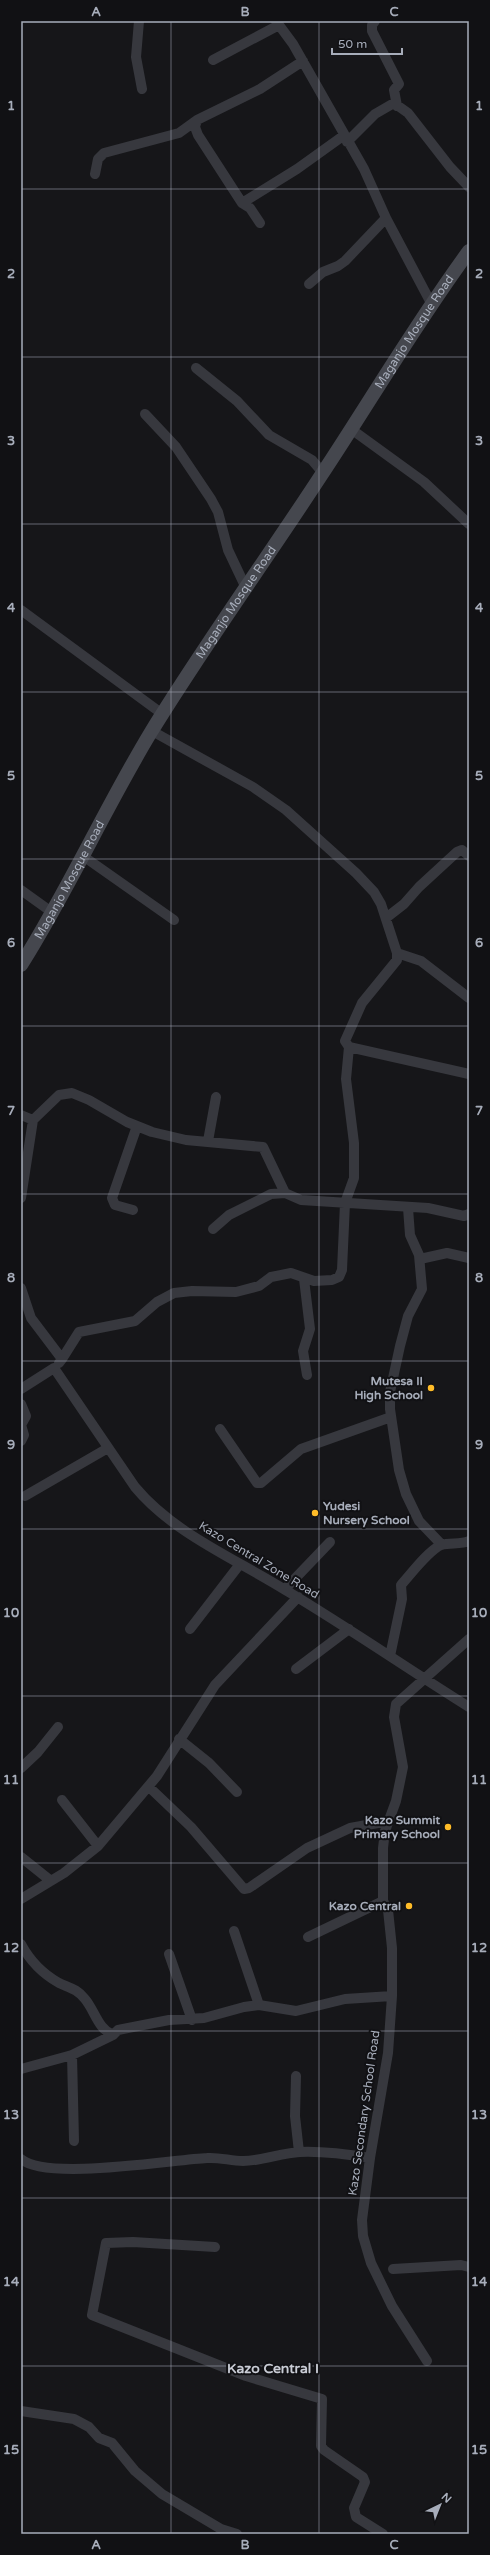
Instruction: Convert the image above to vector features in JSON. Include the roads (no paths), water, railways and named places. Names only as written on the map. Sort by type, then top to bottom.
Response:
[{"type":"street","points":[[139,21],[136,57],[142,90]]},
{"type":"street","points":[[375,21],[372,25],[372,32],[399,84],[394,90],[397,106]]},
{"type":"street","points":[[213,60],[278,23],[303,61],[345,139],[364,169],[386,218],[431,303]]},
{"type":"street","points":[[95,174],[98,159],[104,153],[179,133],[197,120],[260,88],[303,61]]},
{"type":"street","points":[[242,203],[345,139],[383,108],[394,103],[408,113],[425,132],[450,168],[469,187]]},
{"type":"street","points":[[197,120],[195,127],[198,135],[242,203],[250,208],[260,223]]},
{"type":"street","points":[[309,284],[323,272],[341,264],[386,218]]},
{"type":"street","name":"Maganjo Mosque Road","points":[[21,965],[54,913],[109,804],[152,731],[323,472],[431,303],[469,251]]},
{"type":"street","points":[[196,368],[237,401],[269,435],[312,460],[323,472]]},
{"type":"street","points":[[146,414],[176,447],[211,499],[218,512],[228,550],[246,588]]},
{"type":"street","points":[[351,429],[424,482],[469,524]]},
{"type":"street","points":[[21,610],[157,710]]},
{"type":"street","points":[[152,731],[221,767],[286,810],[374,892],[386,918],[397,953],[393,967],[375,985],[359,1008],[347,1033],[345,1042],[349,1047],[469,1074]]},
{"type":"street","points":[[386,918],[404,904],[419,886],[457,852],[462,850],[469,856]]},
{"type":"street","points":[[83,856],[174,920]]},
{"type":"street","points":[[21,890],[54,913]]},
{"type":"street","points":[[397,953],[427,964],[469,998]]},
{"type":"street","points":[[21,1389],[54,1368],[62,1359],[79,1332],[135,1321],[157,1302],[174,1293],[192,1291],[236,1292],[259,1286],[271,1277],[291,1273],[314,1281],[332,1280],[339,1277],[342,1270],[345,1203],[354,1178],[354,1143],[346,1079],[349,1047]]},
{"type":"street","points":[[21,1198],[33,1120],[59,1095],[72,1094],[137,1126],[186,1140],[263,1147],[285,1192]]},
{"type":"street","points":[[208,1141],[216,1097]]},
{"type":"street","points":[[21,1114],[33,1120]]},
{"type":"street","points":[[133,1210],[115,1205],[112,1198],[137,1126]]},
{"type":"street","points":[[213,1229],[229,1214],[271,1194],[285,1192],[301,1200],[408,1208],[428,1208],[464,1216],[469,1214]]},
{"type":"street","points":[[408,1208],[410,1235],[420,1259],[422,1289],[408,1316],[398,1353],[390,1392],[391,1417],[399,1470],[406,1494],[419,1521],[442,1545]]},
{"type":"street","points":[[420,1259],[446,1253],[469,1258]]},
{"type":"street","points":[[304,1278],[310,1329],[303,1351],[307,1375]]},
{"type":"street","points":[[21,1288],[31,1318],[62,1359]]},
{"type":"street","name":"Kazo Central Zone Road","points":[[54,1368],[135,1487],[150,1502],[186,1531],[298,1597],[469,1707]]},
{"type":"street","points":[[21,1404],[26,1416],[21,1425],[24,1435],[21,1441]]},
{"type":"street","points":[[220,1430],[257,1483],[261,1483],[301,1449],[391,1417]]},
{"type":"street","points":[[25,1496],[108,1448]]},
{"type":"street","points":[[390,1656],[402,1599],[401,1585],[421,1562],[442,1545],[464,1544],[469,1541]]},
{"type":"street","points":[[285,1589],[330,1542]]},
{"type":"street","points":[[190,1629],[240,1564]]},
{"type":"street","points":[[21,1899],[51,1881],[98,1846],[149,1786],[215,1685],[298,1597]]},
{"type":"street","points":[[296,1669],[349,1629]]},
{"type":"street","name":"Kazo Secondary School Road","points":[[426,2361],[392,2306],[366,2248],[362,2220],[370,2158],[388,2053],[392,1996],[392,1948],[388,1910],[383,1901],[383,1848],[385,1831],[396,1800],[403,1767],[394,1718],[396,1704],[425,1680],[469,1639]]},
{"type":"street","points":[[21,1768],[38,1752],[58,1727]]},
{"type":"street","points":[[179,1739],[209,1763],[237,1792]]},
{"type":"street","points":[[149,1786],[191,1827],[244,1889],[249,1888],[307,1848],[350,1828],[389,1821]]},
{"type":"street","points":[[62,1800],[98,1846]]},
{"type":"street","points":[[21,1857],[51,1881]]},
{"type":"street","points":[[308,1937],[383,1901]]},
{"type":"street","points":[[234,1931],[259,2005]]},
{"type":"street","points":[[21,1944],[33,1963],[40,1970],[60,1983],[71,1986],[85,1999],[106,2032],[113,2034]]},
{"type":"street","points":[[169,1954],[192,2020]]},
{"type":"street","points":[[21,2069],[72,2055],[118,2030],[169,2020],[192,2020],[244,2007],[259,2005],[296,2011],[344,1999],[392,1996]]},
{"type":"street","points":[[72,2055],[74,2141]]},
{"type":"street","points":[[296,2076],[295,2116],[299,2152]]},
{"type":"street","points":[[21,2159],[27,2165],[36,2167],[69,2168],[208,2158],[243,2161],[299,2152],[335,2152],[370,2158]]},
{"type":"street","points":[[215,2247],[133,2242],[106,2243],[92,2315],[246,2376],[321,2398],[321,2446],[327,2454],[363,2477],[365,2482],[354,2508],[356,2516],[383,2534]]},
{"type":"street","points":[[393,2269],[461,2265],[469,2267]]},
{"type":"street","points":[[21,2412],[74,2419],[88,2427],[99,2438],[112,2443],[135,2471],[162,2494],[221,2530],[237,2534]]},
{"type":"place","name":"Mutesa II High School","points":[[431,1388]]},
{"type":"place","name":"Yudesi Nursery School","points":[[315,1513]]},
{"type":"place","name":"Kazo Summit Primary School","points":[[448,1827]]},
{"type":"place","name":"Kazo Central","points":[[409,1906]]},
{"type":"district","name":"Kazo Central I","points":[[273,2368]]}]
